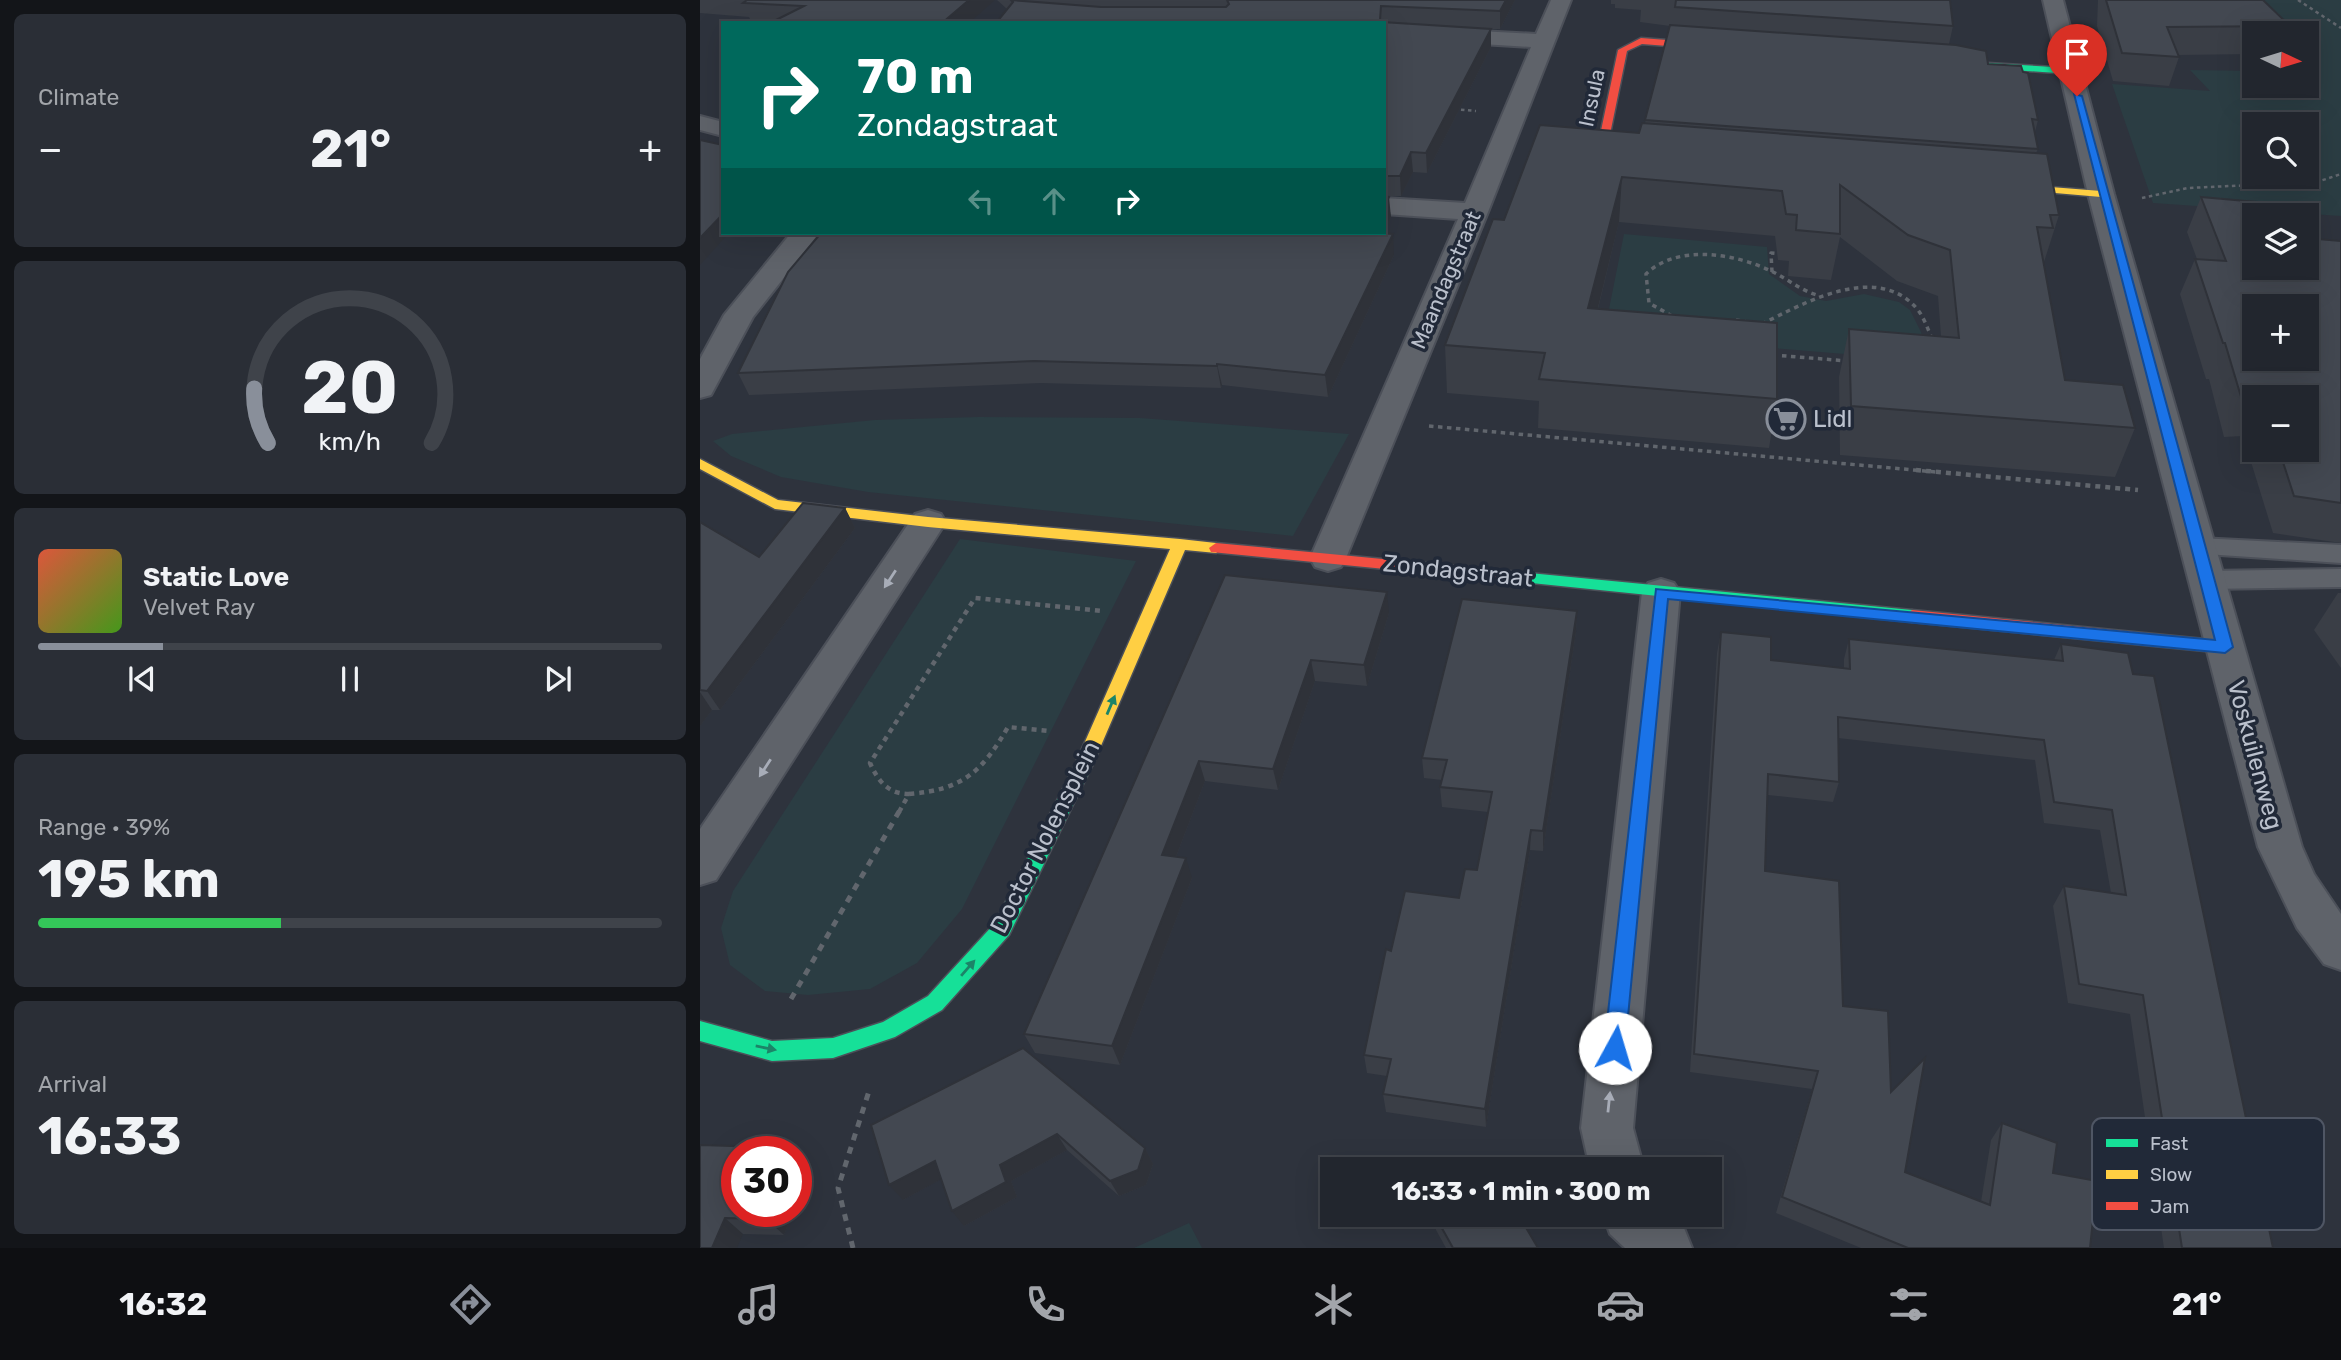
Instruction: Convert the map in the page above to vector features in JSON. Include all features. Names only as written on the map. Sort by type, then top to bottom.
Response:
[{"type":"street","name":"Maandagstraat","points":[[1328,558],[1475,212],[1561,0]]},
{"type":"street","name":"Voskuilenweg","points":[[2053,0],[2103,199],[2225,647],[2289,870],[2317,921],[2341,949]]},
{"type":"street","points":[[1386,32],[1546,41]]},
{"type":"street","name":"Insula","points":[[1650,159],[1623,157],[1603,145],[1623,50],[1641,41],[1737,48]]},
{"type":"street","points":[[1956,64],[2071,71]]},
{"type":"street","points":[[700,123],[721,128]]},
{"type":"street","points":[[1990,185],[2103,199]]},
{"type":"street","points":[[1386,206],[1475,212]]},
{"type":"street","points":[[700,388],[739,315],[803,235]]},
{"type":"street","name":"Zondagstraat","points":[[700,463],[775,504],[928,522],[1328,558],[2225,647]]},
{"type":"street","points":[[700,866],[928,522]]},
{"type":"street","name":"Doctor Nolensplein","points":[[700,1031],[772,1051],[833,1048],[888,1030],[935,1003],[1002,929],[1098,736],[1180,544]]},
{"type":"street","points":[[1614,1157],[1607,1128],[1661,592]]},
{"type":"street","points":[[1643,1227],[1664,1248]]},
{"type":"lane","points":[[2199,547],[2341,554]]},
{"type":"lane","points":[[2207,580],[2341,578]]},
{"type":"path","points":[[2298,0],[2341,28]]},
{"type":"path","points":[[1448,109],[1516,113]]},
{"type":"path","points":[[2103,199],[2188,188],[2317,182],[2341,174]]},
{"type":"path","points":[[1772,272],[1771,253],[1792,254]]},
{"type":"path","points":[[1680,318],[1649,303],[1646,293],[1646,274],[1658,262],[1678,257],[1702,256],[1741,261],[1772,272],[1799,290],[1820,296]]},
{"type":"path","points":[[1734,321],[1748,320],[1759,325],[1820,296],[1856,289],[1884,290],[1905,299],[1918,309],[1935,345]]},
{"type":"path","points":[[1760,355],[1853,361]]},
{"type":"path","points":[[1444,428],[1942,470],[2185,494]]},
{"type":"path","points":[[1098,736],[1008,727],[991,758],[968,781],[928,794],[900,794],[878,782],[870,763],[888,730],[975,598],[1148,617]]},
{"type":"path","points":[[772,1051],[793,994],[909,794]]},
{"type":"path","points":[[853,1248],[838,1188],[888,1030]]},
{"type":"shaded area","points":[[2235,0],[2341,0],[2341,216],[2319,214],[2319,203],[2242,203],[2242,209],[2153,203],[2112,84],[2210,91],[2190,70],[2242,71],[2242,98],[2319,98],[2319,21],[2257,21]]},
{"type":"shaded area","points":[[1624,234],[1767,247],[1769,274],[1800,296],[1826,301],[1864,294],[1899,302],[1910,310],[1921,332],[1926,351],[1893,358],[1604,334]]},
{"type":"shaded area","points":[[979,417],[1140,418],[1349,434],[1293,536],[868,492],[781,477],[731,456],[713,441],[732,434],[875,420]]},
{"type":"shaded area","points":[[960,539],[1136,561],[962,909],[917,963],[870,989],[808,995],[765,991],[730,965],[721,928],[733,891]]},
{"type":"shaded area","points":[[1189,1223],[1202,1248],[1134,1248]]},
{"type":"building","points":[[747,0],[969,0],[944,21],[774,21],[804,6],[743,3]]},
{"type":"building","points":[[1011,0],[1101,7],[1226,7],[1229,4],[1227,0],[1506,0],[1500,11],[1381,6],[1381,21],[998,21],[1013,2]]},
{"type":"building","points":[[1676,0],[1950,0],[1953,26],[1675,7]]},
{"type":"building","points":[[2106,0],[2263,0],[2285,21],[2242,21],[2242,26],[2167,27],[2179,57],[2122,53]]},
{"type":"building","points":[[1386,22],[1491,29],[1426,153],[1411,152],[1400,176],[1386,176]]},
{"type":"building","points":[[1670,25],[1956,45],[1986,51],[1988,64],[2021,66],[2023,72],[2028,73],[2038,120],[2032,119],[2038,149],[1645,120]]},
{"type":"building","points":[[1642,123],[2047,154],[2059,215],[2050,215],[2053,228],[2037,227],[2065,380],[2123,385],[2135,428],[1851,406],[1849,329],[1959,338],[1950,250],[1908,235],[1840,185],[1840,234],[1796,230],[1797,215],[1786,214],[1782,191],[1622,177],[1588,308],[1777,323],[1777,399],[1539,379],[1545,353],[1445,345],[1493,219],[1504,220],[1540,125],[1639,133]]},
{"type":"building","points":[[700,140],[721,145],[721,216],[700,238]]},
{"type":"building","points":[[2201,197],[2257,202],[2242,203],[2242,280],[2319,280],[2319,239],[2341,241],[2341,503],[2294,496],[2283,462],[2319,462],[2319,385],[2242,385],[2242,400],[2195,259],[2226,261]]},
{"type":"building","points":[[1393,234],[1325,375],[1217,364],[1034,361],[738,373],[788,272],[819,235]]},
{"type":"building","points":[[803,503],[845,508],[707,691],[700,690],[700,522],[759,557]]},
{"type":"building","points":[[1225,575],[1387,592],[1364,665],[1311,660],[1273,769],[1199,761],[1162,855],[1186,858],[1112,1046],[1024,1034]]},
{"type":"building","points":[[1462,599],[1577,611],[1543,831],[1531,830],[1485,1109],[1383,1094],[1391,1059],[1364,1055],[1386,949],[1391,951],[1405,891],[1459,898],[1465,869],[1477,870],[1492,792],[1440,787],[1447,760],[1422,758]]},
{"type":"building","points":[[1721,632],[1771,637],[1771,660],[1850,669],[1849,639],[2063,661],[2061,644],[2128,653],[2133,674],[2154,676],[2246,1118],[2162,1118],[2143,995],[2079,984],[2064,886],[2126,895],[2112,810],[2054,802],[2044,740],[1838,717],[1839,782],[1768,774],[1765,871],[1839,881],[1843,1006],[1888,1011],[1891,1092],[1925,1058],[1905,1172],[1990,1205],[2002,1123],[2057,1143],[2053,1173],[2092,1180],[2090,1248],[1908,1248],[1782,1197],[1818,1071],[1694,1054]]},
{"type":"building","points":[[1023,1048],[1145,1148],[1138,1170],[1110,1181],[1057,1134],[1000,1165],[1006,1182],[952,1211],[935,1161],[889,1185],[871,1125]]},
{"type":"building","points":[[700,1145],[721,1146],[721,1227],[712,1248],[700,1248]]},
{"type":"building","points":[[1441,1227],[1526,1227],[1538,1248],[1453,1248]]},
{"type":"building","points":[[2179,1230],[2269,1230],[2273,1248],[2182,1248]]},
{"type":"traffic: fast","points":[[1971,65],[2071,71]]},
{"type":"traffic: fast","points":[[1498,575],[1912,616]]},
{"type":"traffic: fast","points":[[700,1031],[772,1051],[833,1048],[888,1030],[935,1003],[1002,929],[1085,762]]},
{"type":"traffic: slow","points":[[2002,186],[2101,194]]},
{"type":"traffic: slow","points":[[700,463],[775,504],[928,522],[1216,548]]},
{"type":"traffic: slow","points":[[1085,762],[1180,544]]},
{"type":"traffic: jam","points":[[1639,158],[1624,157],[1603,145],[1623,50],[1641,41],[1719,47]]},
{"type":"traffic: jam","points":[[1216,548],[1498,575]]},
{"type":"traffic: jam","points":[[1912,616],[2225,647]]},
{"type":"place","name":"Lidl","points":[[1786,419]]},
{"type":"route","points":[[1615,1048],[1661,592],[2225,647],[2101,194],[2077,96]]}]
